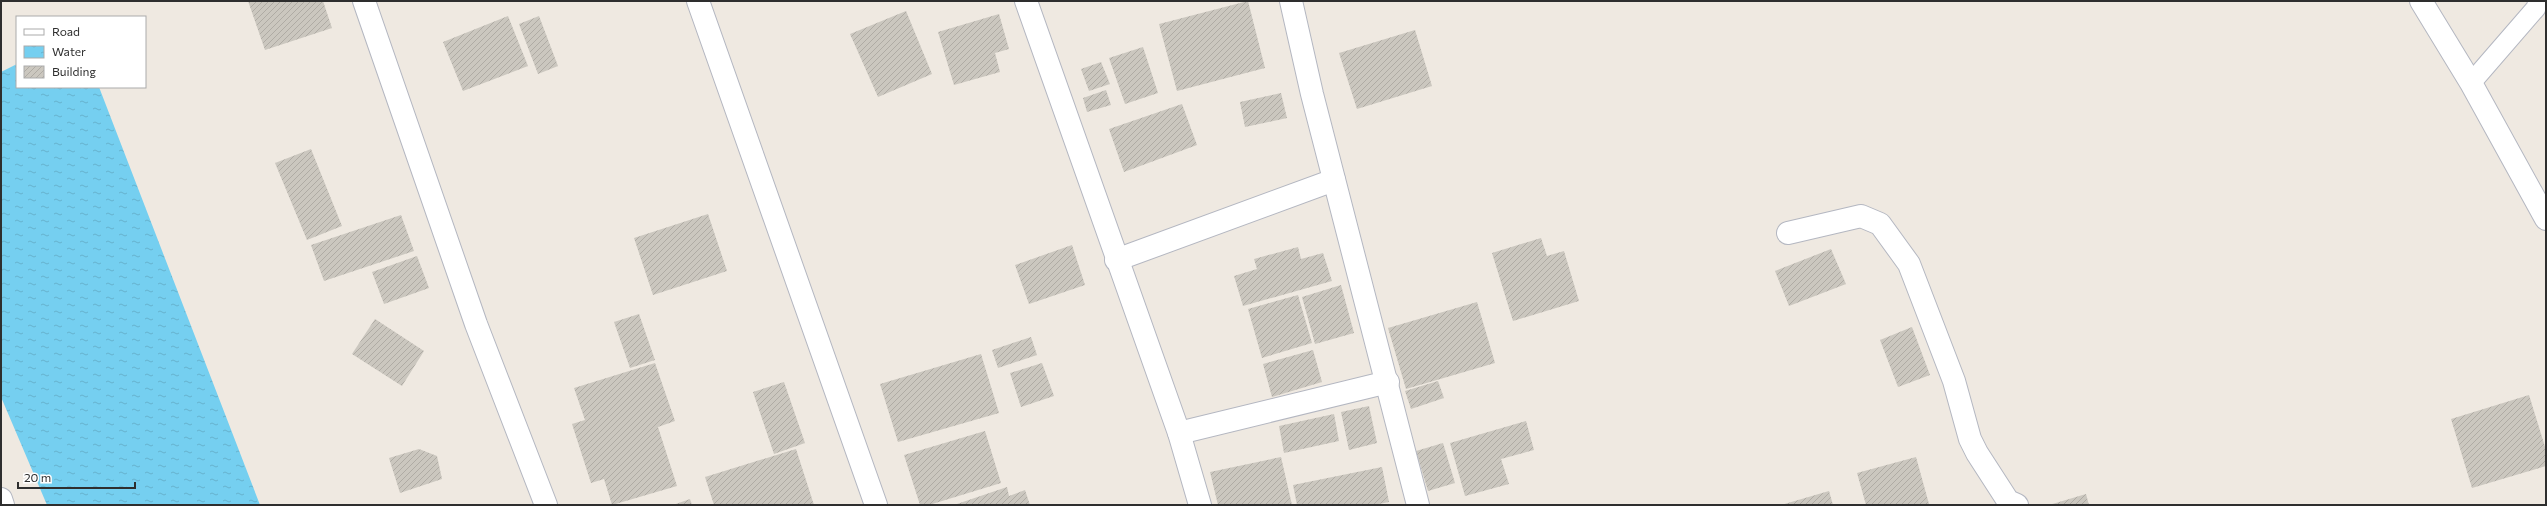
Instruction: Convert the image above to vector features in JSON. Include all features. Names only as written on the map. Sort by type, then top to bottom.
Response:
[{"type":"street","points":[[364,1],[476,324],[546,505]]},
{"type":"street","points":[[698,1],[876,505]]},
{"type":"street","points":[[1026,1],[1116,260],[1179,433],[1200,505]]},
{"type":"street","points":[[1291,1],[1334,180],[1388,382],[1418,505]]},
{"type":"street","points":[[2421,1],[2471,83],[2546,219]]},
{"type":"street","points":[[1116,260],[1334,180]]},
{"type":"street","points":[[1788,233],[1861,216],[1880,224],[1909,264],[1954,381],[1970,439],[1977,453],[2008,501],[2017,505]]},
{"type":"street","points":[[1179,433],[1388,382]]},
{"type":"street","points":[[1,499],[3,505]]},
{"type":"lane","points":[[2471,83],[2536,8],[2538,1]]},
{"type":"water","points":[[16,64],[16,88],[99,88],[260,505],[47,505],[1,397],[1,72]]},
{"type":"building","points":[[248,1],[323,1],[332,28],[265,50]]},
{"type":"building","points":[[1248,1],[1265,68],[1177,91],[1159,24]]},
{"type":"building","points":[[906,11],[932,74],[878,97],[850,34]]},
{"type":"building","points":[[999,14],[1009,49],[995,53],[1000,72],[954,85],[938,32]]},
{"type":"building","points":[[508,16],[528,66],[463,91],[443,42]]},
{"type":"building","points":[[539,16],[558,66],[538,74],[519,24]]},
{"type":"building","points":[[1415,30],[1432,86],[1357,109],[1339,53]]},
{"type":"building","points":[[1143,47],[1158,93],[1125,104],[1109,58]]},
{"type":"building","points":[[1101,62],[1110,84],[1089,91],[1081,69]]},
{"type":"building","points":[[1106,90],[1111,105],[1087,112],[1083,98]]},
{"type":"building","points":[[1281,93],[1287,118],[1245,127],[1240,102]]},
{"type":"building","points":[[1182,104],[1197,145],[1124,172],[1109,129]]},
{"type":"building","points":[[311,149],[342,226],[307,240],[275,163]]},
{"type":"building","points":[[708,214],[727,271],[653,295],[634,238]]},
{"type":"building","points":[[401,215],[414,251],[324,281],[311,245]]},
{"type":"building","points":[[1541,238],[1547,256],[1564,251],[1579,301],[1513,321],[1492,253]]},
{"type":"building","points":[[1072,245],[1085,285],[1029,304],[1015,265]]},
{"type":"building","points":[[1298,247],[1301,259],[1323,253],[1332,281],[1243,306],[1234,276],[1257,269],[1254,259]]},
{"type":"building","points":[[1831,249],[1846,284],[1789,306],[1775,271]]},
{"type":"building","points":[[417,256],[429,288],[384,304],[372,272]]},
{"type":"building","points":[[1341,285],[1354,333],[1315,344],[1302,297]]},
{"type":"building","points":[[1298,295],[1312,343],[1262,358],[1248,309]]},
{"type":"building","points":[[1477,302],[1495,363],[1406,389],[1388,328]]},
{"type":"building","points":[[639,314],[655,360],[630,368],[614,322]]},
{"type":"building","points":[[375,319],[424,351],[402,386],[352,354]]},
{"type":"building","points":[[1912,327],[1930,375],[1898,387],[1880,340]]},
{"type":"building","points":[[1031,337],[1037,355],[998,368],[992,350]]},
{"type":"building","points":[[1313,350],[1322,382],[1272,397],[1263,364]]},
{"type":"building","points":[[981,354],[999,413],[898,442],[880,384]]},
{"type":"building","points":[[655,363],[675,421],[658,427],[677,486],[612,505],[604,479],[591,483],[572,424],[585,420],[574,388]]},
{"type":"building","points":[[1042,363],[1054,396],[1021,407],[1010,373]]},
{"type":"building","points":[[1438,381],[1444,398],[1411,409],[1405,391]]},
{"type":"building","points":[[784,382],[805,443],[774,454],[753,392]]},
{"type":"building","points":[[2529,395],[2546,450],[2546,466],[2472,488],[2451,419]]},
{"type":"building","points":[[1369,406],[1377,443],[1349,450],[1341,412]]},
{"type":"building","points":[[1334,414],[1339,441],[1284,453],[1279,426]]},
{"type":"building","points":[[1526,421],[1534,450],[1501,459],[1509,484],[1465,496],[1450,443]]},
{"type":"building","points":[[985,431],[1001,483],[929,505],[920,505],[904,455]]},
{"type":"building","points":[[1443,443],[1455,483],[1428,491],[1416,451]]},
{"type":"building","points":[[419,449],[437,456],[442,479],[400,493],[389,458]]},
{"type":"building","points":[[796,449],[814,505],[714,505],[705,477]]},
{"type":"building","points":[[1281,457],[1292,505],[1218,505],[1210,472]]},
{"type":"building","points":[[1916,457],[1929,504],[1866,505],[1857,473]]},
{"type":"building","points":[[1382,467],[1389,502],[1374,505],[1297,505],[1293,485]]},
{"type":"building","points":[[1007,487],[1009,496],[1025,490],[1030,505],[954,505]]},
{"type":"building","points":[[1829,491],[1833,505],[1781,505]]},
{"type":"building","points":[[2086,494],[2089,505],[2049,505]]},
{"type":"building","points":[[690,499],[692,505],[673,505]]}]
